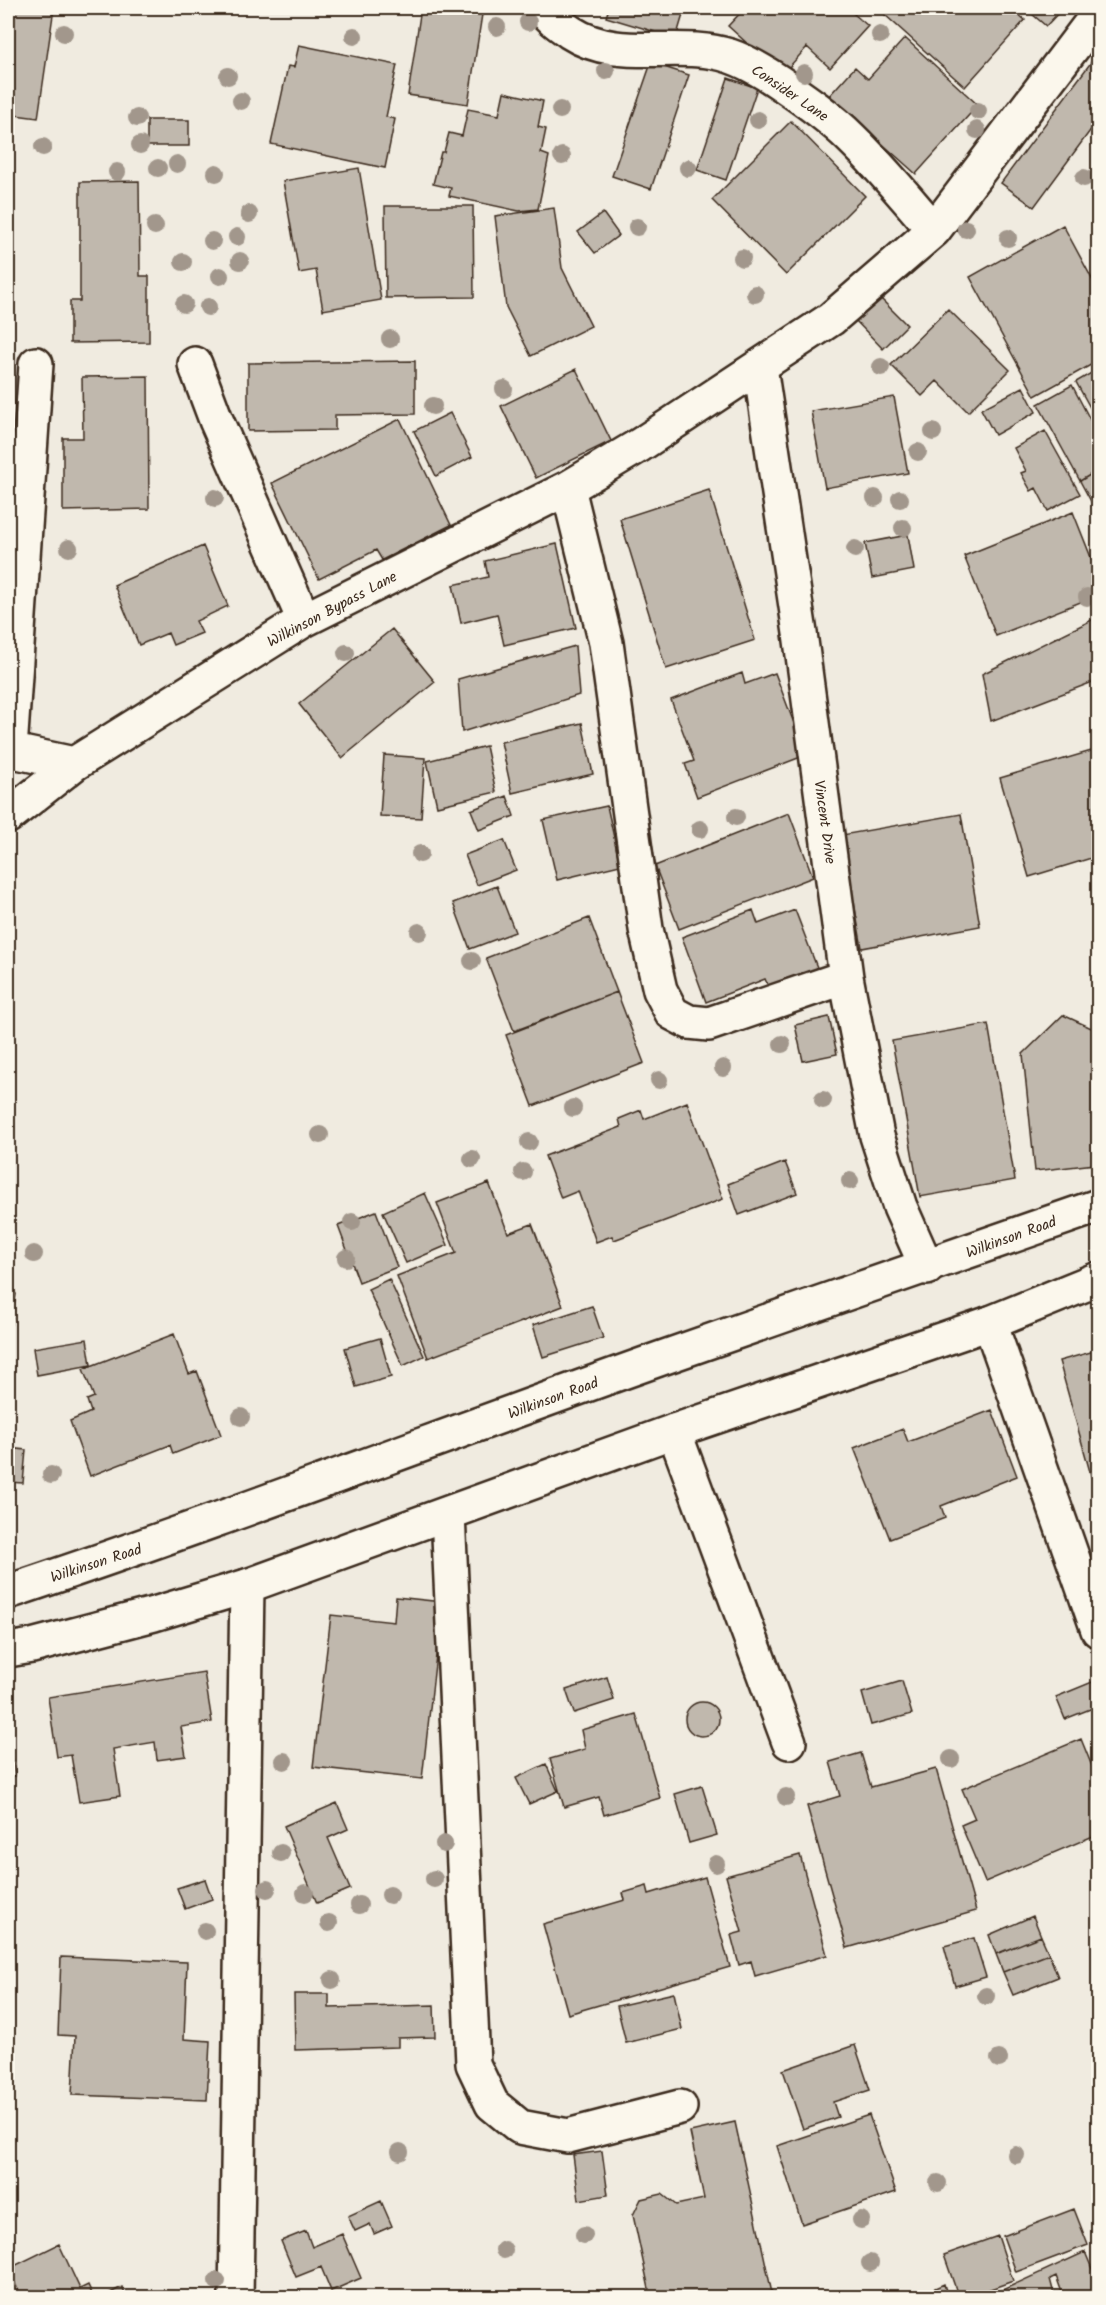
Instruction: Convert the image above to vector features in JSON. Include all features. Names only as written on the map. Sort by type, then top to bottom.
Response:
[{"type":"street","name":"Consider Lane","points":[[543,8],[551,19],[578,37],[606,47],[635,51],[701,50],[731,56],[759,69],[802,97],[850,137],[934,230]]},
{"type":"street","name":"Wilkinson Bypass Lane","points":[[8,816],[74,764],[304,620],[568,488],[640,445],[831,319],[934,230],[1098,14]]},
{"type":"street","points":[[36,364],[9,750],[74,764]]},
{"type":"street","points":[[195,364],[216,420],[304,620]]},
{"type":"street","name":"Vincent Drive","points":[[760,367],[800,633],[846,977],[877,1136],[900,1207],[927,1268]]},
{"type":"street","points":[[568,488],[606,643],[646,929],[660,990],[672,1013],[689,1022],[709,1024],[846,977]]},
{"type":"street","name":"Wilkinson Road","points":[[8,1592],[148,1545],[660,1359],[927,1268],[1098,1206]]},
{"type":"street","points":[[8,1650],[32,1646],[143,1617],[247,1586],[674,1431],[990,1323],[1098,1278]]},
{"type":"street","points":[[990,1323],[1098,1630]]},
{"type":"street","points":[[674,1431],[789,1742]]},
{"type":"street","points":[[448,1514],[473,2064],[492,2104],[520,2127],[568,2136],[680,2107]]},
{"type":"street","points":[[236,2298],[247,1586]]},
{"type":"building","points":[[8,8],[54,8],[38,118],[8,114]]},
{"type":"building","points":[[421,8],[483,8],[468,104],[408,95]]},
{"type":"building","points":[[609,8],[685,8],[676,38],[606,17]]},
{"type":"building","points":[[745,8],[847,8],[868,26],[830,68],[807,47],[782,75],[728,26]]},
{"type":"building","points":[[890,8],[1011,8],[1025,20],[965,87],[884,14]]},
{"type":"building","points":[[1025,8],[1063,8],[1046,26]]},
{"type":"building","points":[[905,38],[978,105],[916,174],[829,96],[855,67],[868,79]]},
{"type":"building","points":[[299,45],[397,65],[386,117],[395,119],[385,168],[271,144],[288,66],[294,67]]},
{"type":"building","points":[[1098,53],[1098,120],[1034,207],[1001,183]]},
{"type":"building","points":[[651,63],[689,75],[651,189],[612,176]]},
{"type":"building","points":[[728,78],[757,88],[726,180],[697,170]]},
{"type":"building","points":[[504,92],[543,101],[538,127],[546,129],[541,153],[549,156],[538,209],[519,211],[449,196],[451,188],[433,184],[441,152],[444,152],[449,133],[462,136],[468,109],[499,115]]},
{"type":"building","points":[[147,120],[189,120],[189,146],[147,146]]},
{"type":"building","points":[[791,121],[865,196],[786,275],[712,200]]},
{"type":"building","points":[[359,168],[381,300],[323,310],[316,270],[299,273],[283,181]]},
{"type":"building","points":[[139,181],[140,276],[149,276],[149,342],[70,343],[70,301],[80,301],[80,182]]},
{"type":"building","points":[[385,206],[473,206],[474,297],[386,298]]},
{"type":"building","points":[[554,208],[562,268],[591,326],[531,356],[506,307],[495,216]]},
{"type":"building","points":[[603,213],[619,235],[595,253],[578,232]]},
{"type":"building","points":[[1063,225],[1098,290],[1098,361],[1035,396],[970,277]]},
{"type":"building","points":[[879,297],[907,325],[883,349],[856,321]]},
{"type":"building","points":[[948,309],[1010,370],[968,412],[937,381],[922,396],[891,365]]},
{"type":"building","points":[[415,361],[415,414],[335,415],[335,430],[248,431],[248,363]]},
{"type":"building","points":[[576,369],[611,441],[536,478],[501,406]]},
{"type":"building","points":[[1098,369],[1098,422],[1076,382]]},
{"type":"building","points":[[148,376],[149,509],[63,511],[63,438],[83,438],[82,377]]},
{"type":"building","points":[[1072,385],[1098,435],[1098,470],[1080,481],[1038,404]]},
{"type":"building","points":[[1023,387],[1036,412],[995,435],[981,409]]},
{"type":"building","points":[[894,397],[908,473],[825,488],[811,411]]},
{"type":"building","points":[[450,413],[472,457],[436,476],[414,431]]},
{"type":"building","points":[[400,419],[451,525],[382,560],[376,550],[319,579],[272,483]]},
{"type":"building","points":[[1045,431],[1080,494],[1048,511],[1036,488],[1031,491],[1021,473],[1026,471],[1014,448]]},
{"type":"building","points":[[1098,470],[1098,504],[1094,507],[1080,481]]},
{"type":"building","points":[[709,490],[755,640],[666,669],[620,519]]},
{"type":"building","points":[[1073,512],[1098,575],[1098,595],[996,636],[964,556]]},
{"type":"building","points":[[908,535],[914,570],[872,578],[865,543]]},
{"type":"building","points":[[557,544],[576,628],[504,645],[497,614],[461,623],[453,585],[488,577],[485,561]]},
{"type":"building","points":[[203,546],[228,606],[196,621],[202,633],[173,645],[168,633],[139,645],[114,585]]},
{"type":"building","points":[[1098,617],[1098,680],[991,721],[982,674]]},
{"type":"building","points":[[392,629],[435,682],[342,758],[299,704]]},
{"type":"building","points":[[575,646],[579,695],[462,732],[458,679]]},
{"type":"building","points":[[742,673],[745,684],[775,673],[806,755],[697,797],[685,764],[694,761],[671,700]]},
{"type":"building","points":[[582,723],[593,774],[512,793],[501,742]]},
{"type":"building","points":[[486,746],[496,792],[437,806],[427,761]]},
{"type":"building","points":[[1098,749],[1098,856],[1029,877],[1000,778]]},
{"type":"building","points":[[384,755],[425,758],[421,818],[380,816]]},
{"type":"building","points":[[507,796],[514,816],[479,830],[471,810]]},
{"type":"building","points":[[607,806],[620,865],[557,880],[543,820]]},
{"type":"building","points":[[789,813],[813,877],[679,929],[655,866]]},
{"type":"building","points":[[961,814],[980,926],[862,948],[842,835]]},
{"type":"building","points":[[504,840],[516,870],[477,885],[465,855]]},
{"type":"building","points":[[497,886],[515,932],[470,949],[453,903]]},
{"type":"building","points":[[753,910],[758,924],[795,910],[818,970],[769,988],[765,979],[706,1002],[682,937]]},
{"type":"building","points":[[589,918],[617,992],[514,1031],[486,958]]},
{"type":"building","points":[[617,992],[644,1063],[533,1106],[506,1035]]},
{"type":"building","points":[[1063,1015],[1098,1031],[1098,1162],[1035,1171],[1023,1054]]},
{"type":"building","points":[[829,1017],[837,1054],[803,1061],[795,1025]]},
{"type":"building","points":[[988,1024],[1015,1180],[920,1197],[892,1041]]},
{"type":"building","points":[[687,1102],[723,1199],[614,1240],[612,1236],[596,1242],[578,1191],[561,1198],[545,1156],[621,1127],[619,1119],[641,1110],[644,1119]]},
{"type":"building","points":[[785,1162],[797,1193],[739,1215],[728,1184]]},
{"type":"building","points":[[489,1183],[508,1233],[532,1224],[563,1306],[428,1358],[397,1276],[456,1253],[437,1203]]},
{"type":"building","points":[[425,1193],[448,1245],[406,1263],[383,1212]]},
{"type":"building","points":[[376,1211],[397,1267],[359,1282],[338,1226]]},
{"type":"building","points":[[389,1279],[424,1356],[403,1366],[368,1289]]},
{"type":"building","points":[[8,1292],[16,1294],[8,1338]]},
{"type":"building","points":[[592,1306],[603,1338],[543,1357],[533,1325]]},
{"type":"building","points":[[174,1334],[189,1374],[197,1371],[221,1435],[173,1454],[170,1445],[90,1476],[70,1421],[91,1412],[87,1400],[94,1397],[83,1369]]},
{"type":"building","points":[[380,1338],[391,1377],[356,1387],[345,1348]]},
{"type":"building","points":[[87,1339],[91,1365],[37,1375],[33,1348]]},
{"type":"building","points":[[1098,1350],[1098,1477],[1092,1479],[1059,1361]]},
{"type":"building","points":[[992,1410],[1017,1476],[941,1506],[945,1518],[890,1539],[854,1448],[903,1429],[908,1442]]},
{"type":"building","points":[[8,1448],[26,1450],[23,1483],[8,1482]]},
{"type":"building","points":[[396,1597],[442,1602],[422,1779],[313,1767],[331,1615],[394,1622]]},
{"type":"building","points":[[204,1672],[212,1722],[181,1727],[186,1756],[157,1760],[155,1742],[113,1749],[120,1796],[79,1802],[71,1755],[57,1757],[48,1697]]},
{"type":"building","points":[[607,1677],[614,1700],[574,1713],[566,1690]]},
{"type":"building","points":[[1097,1680],[1098,1706],[1065,1719],[1056,1697]]},
{"type":"building","points":[[902,1681],[912,1714],[871,1725],[862,1693]]},
{"type":"building","points":[[702,1702],[714,1707],[719,1719],[714,1731],[702,1736],[690,1731],[685,1719],[690,1707]]},
{"type":"building","points":[[636,1714],[660,1798],[604,1815],[599,1797],[564,1807],[550,1759],[585,1749],[581,1730]]},
{"type":"building","points":[[1081,1739],[1098,1781],[1098,1834],[985,1882],[961,1825],[975,1819],[962,1789]]},
{"type":"building","points":[[11,1747],[15,1776],[8,1777],[8,1748]]},
{"type":"building","points":[[861,1753],[871,1787],[936,1769],[976,1911],[847,1948],[807,1806],[840,1796],[830,1762]]},
{"type":"building","points":[[546,1764],[558,1791],[529,1804],[516,1778]]},
{"type":"building","points":[[702,1786],[717,1835],[689,1843],[675,1794]]},
{"type":"building","points":[[337,1803],[348,1829],[328,1838],[350,1889],[317,1903],[284,1826]]},
{"type":"building","points":[[800,1855],[827,1955],[755,1976],[751,1961],[739,1965],[731,1935],[742,1932],[726,1876]]},
{"type":"building","points":[[705,1877],[730,1967],[568,2014],[543,1924],[625,1900],[623,1893],[647,1886],[649,1894]]},
{"type":"building","points":[[205,1879],[212,1899],[185,1909],[177,1888]]},
{"type":"building","points":[[1033,1916],[1041,1936],[996,1954],[989,1935]]},
{"type":"building","points":[[1041,1936],[1049,1954],[1003,1972],[996,1954]]},
{"type":"building","points":[[974,1938],[986,1977],[955,1986],[944,1946]]},
{"type":"building","points":[[1049,1954],[1058,1977],[1013,1995],[1003,1972]]},
{"type":"building","points":[[61,1957],[187,1962],[184,2039],[210,2041],[207,2100],[72,2095],[75,2036],[58,2035]]},
{"type":"building","points":[[674,1993],[682,2029],[626,2043],[617,2006]]},
{"type":"building","points":[[294,1994],[329,1994],[329,2008],[434,2005],[435,2037],[398,2038],[398,2047],[295,2050]]},
{"type":"building","points":[[855,2045],[870,2090],[833,2102],[838,2117],[803,2129],[783,2070]]},
{"type":"building","points":[[869,2115],[896,2192],[802,2224],[777,2146]]},
{"type":"building","points":[[735,2122],[773,2298],[651,2298],[633,2215],[641,2199],[662,2194],[676,2205],[704,2199],[690,2132]]},
{"type":"building","points":[[602,2151],[608,2195],[579,2200],[573,2155]]},
{"type":"building","points":[[381,2201],[392,2226],[374,2234],[370,2224],[355,2231],[348,2216]]},
{"type":"building","points":[[1074,2209],[1088,2245],[1016,2272],[1003,2236]]},
{"type":"building","points":[[306,2231],[312,2247],[342,2234],[361,2278],[331,2291],[321,2267],[296,2277],[281,2241]]},
{"type":"building","points":[[998,2236],[1013,2281],[965,2298],[959,2298],[944,2255]]},
{"type":"building","points":[[59,2244],[80,2289],[88,2285],[94,2298],[22,2298],[8,2269]]},
{"type":"building","points":[[1085,2252],[1098,2283],[1098,2295],[1091,2298],[1064,2298],[1056,2276],[1050,2279],[1055,2298],[985,2298]]},
{"type":"building","points":[[944,2284],[948,2298],[912,2298]]},
{"type":"building","points":[[122,2287],[127,2298],[100,2298]]}]
